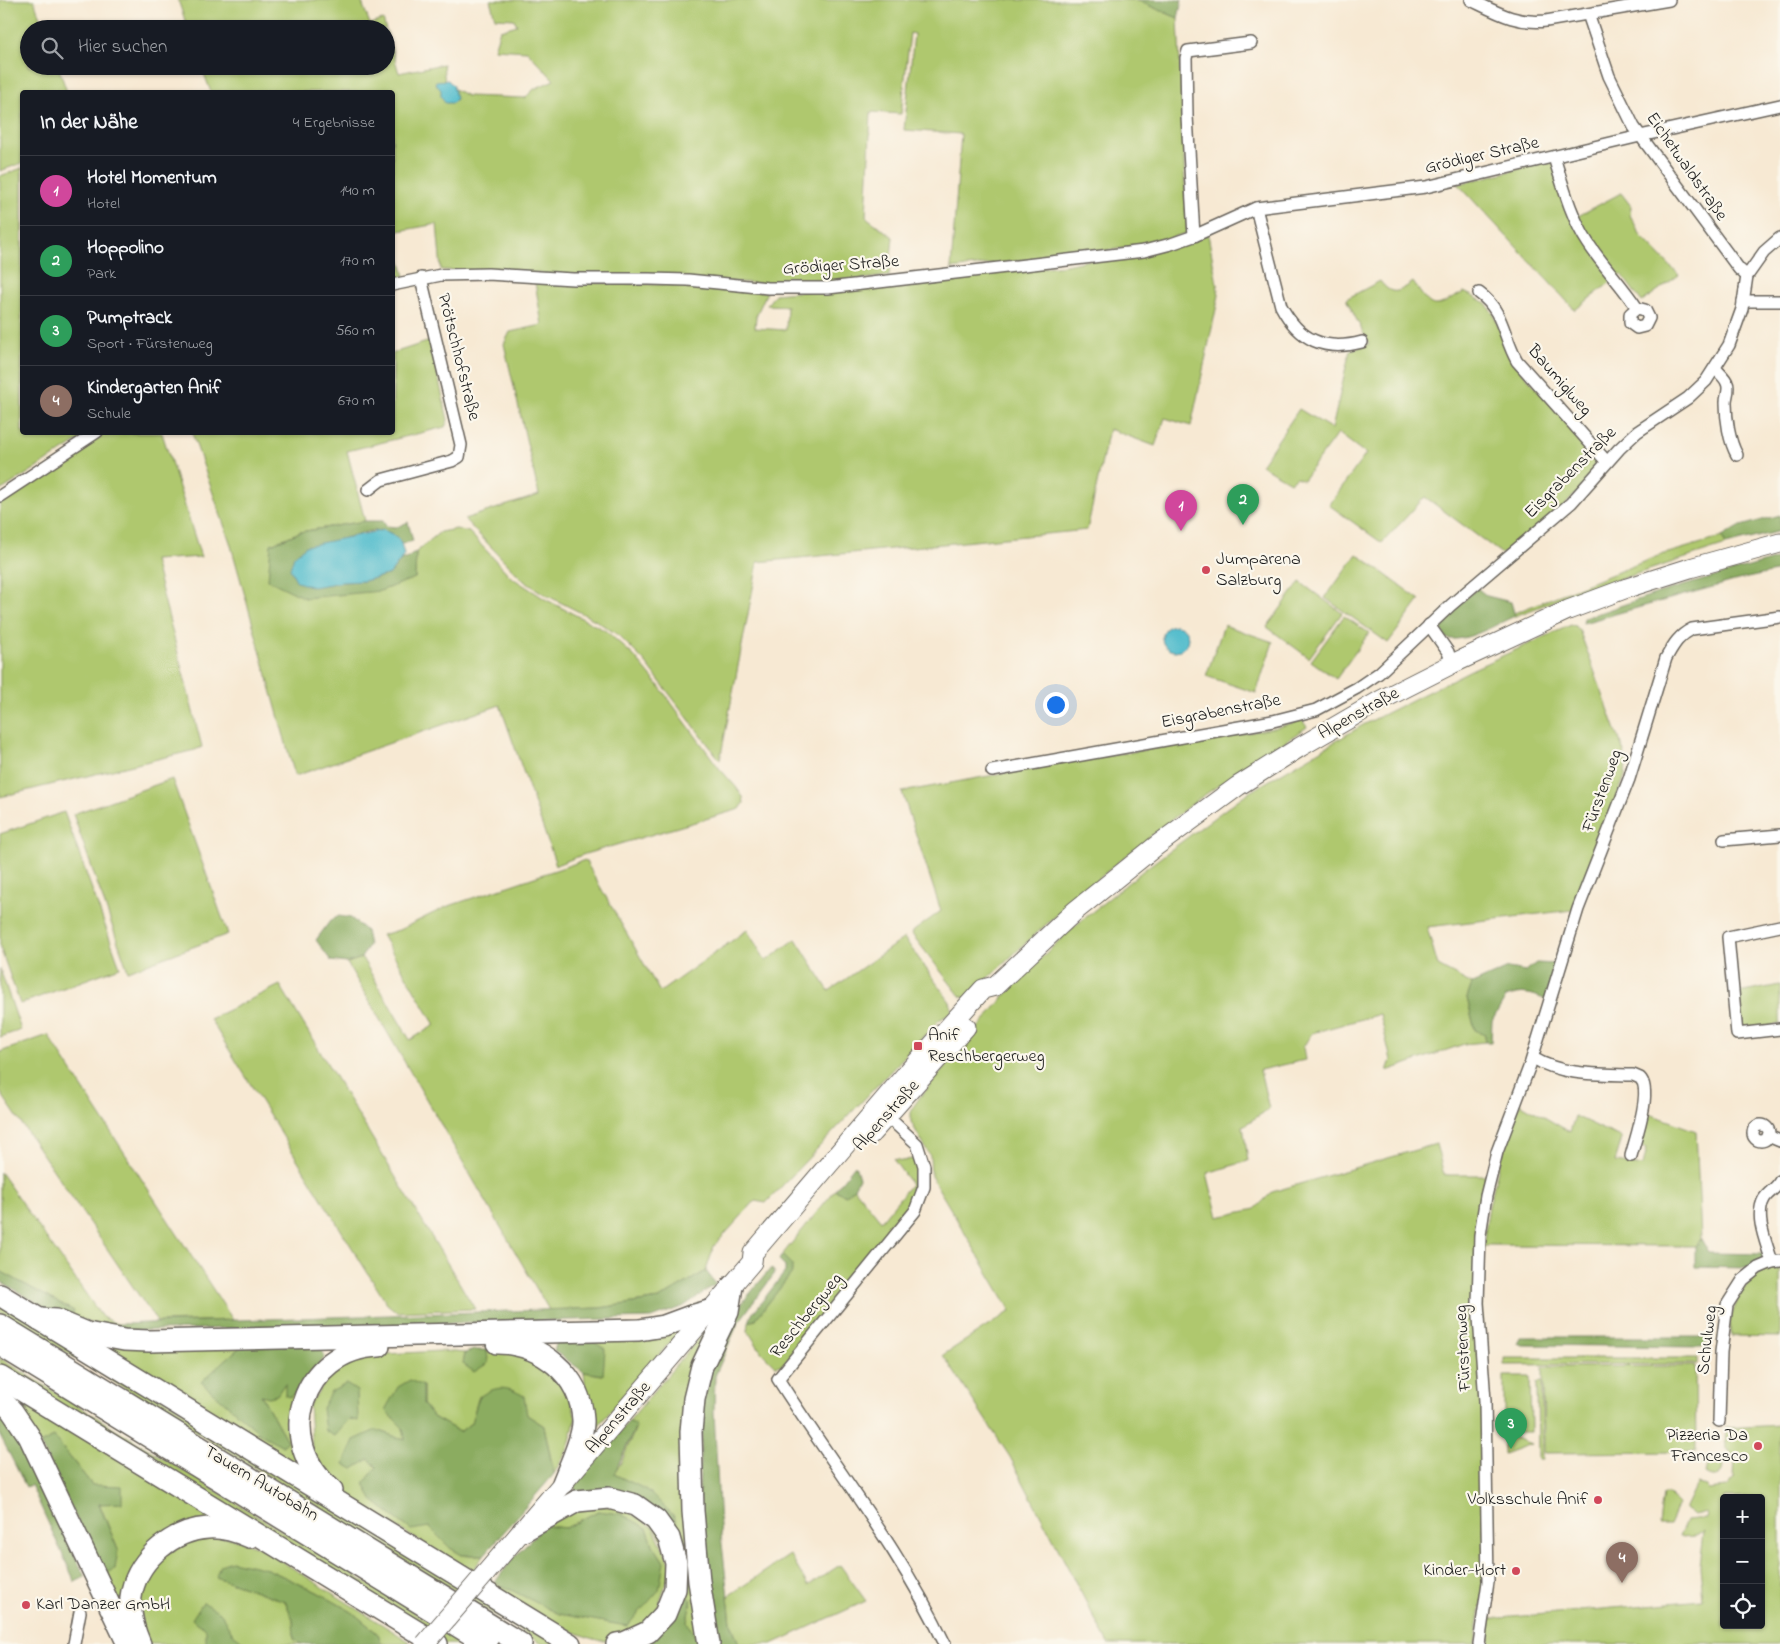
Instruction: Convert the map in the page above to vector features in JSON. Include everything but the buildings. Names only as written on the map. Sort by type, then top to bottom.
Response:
[{"type":"highway","points":[[709,1644],[699,1581],[693,1511],[691,1432],[694,1400],[702,1366],[728,1312],[732,1286]]},
{"type":"highway","points":[[0,1295],[570,1644]]},
{"type":"highway","points":[[39,1318],[56,1320],[87,1333],[124,1340],[149,1341],[639,1330],[664,1326],[712,1310]]},
{"type":"highway","name":"Tauern Autobahn","points":[[0,1325],[521,1644]]},
{"type":"highway","points":[[367,1519],[317,1476],[304,1451],[300,1437],[300,1422],[305,1395],[319,1374],[341,1356],[372,1346],[509,1343],[536,1351],[560,1368],[571,1380],[577,1392],[583,1421],[576,1449],[563,1483]]},
{"type":"highway","name":"Tauern Autobahn","points":[[0,1345],[487,1644]]},
{"type":"highway","points":[[0,1377],[437,1644]]},
{"type":"highway","points":[[0,1398],[12,1411],[29,1436],[128,1644]]},
{"type":"highway","points":[[523,1531],[577,1501],[609,1498],[635,1506],[656,1520],[669,1538],[676,1563],[675,1589],[665,1614],[648,1632],[624,1643],[617,1644]]},
{"type":"highway","points":[[140,1644],[134,1630],[131,1615],[132,1592],[145,1563],[158,1549],[173,1539],[190,1532],[209,1528],[245,1535],[290,1554]]},
{"type":"highway","points":[[545,1629],[588,1644]]},
{"type":"main road","name":"Alpenstraße","points":[[426,1644],[712,1310],[752,1262],[753,1253],[912,1067],[983,989],[995,986],[1075,911],[1156,846],[1238,786],[1381,700],[1452,664],[1568,610],[1690,568],[1780,543]]},
{"type":"main road","name":"Alpenstraße","points":[[752,1262],[763,1260],[839,1170],[994,996],[995,986]]},
{"type":"street","points":[[1471,0],[1528,23],[1669,0]]},
{"type":"street","name":"Eichetwaldstraße","points":[[1588,14],[1609,76],[1640,136],[1739,270],[1747,276]]},
{"type":"street","points":[[1194,236],[1187,126],[1186,58],[1188,52],[1251,43]]},
{"type":"street","name":"Grödiger Straße","points":[[488,274],[573,279],[640,278],[688,280],[768,288],[828,288],[1144,251],[1194,236],[1256,208],[1426,188],[1640,136],[1780,105]]},
{"type":"street","points":[[1554,157],[1576,222],[1588,244],[1625,289],[1637,308]]},
{"type":"street","points":[[1256,208],[1281,306],[1289,320],[1303,335],[1322,345],[1347,346],[1362,342]]},
{"type":"street","name":"Eisgrabenstraße","points":[[992,771],[1273,721],[1316,710],[1357,688],[1379,673],[1429,625],[1571,503],[1606,462],[1637,432],[1688,398],[1706,381],[1729,345],[1742,309],[1747,276],[1764,252],[1780,238]]},
{"type":"street","name":"Prötschhofstraße","points":[[395,284],[441,275],[488,274]]},
{"type":"street","name":"Prötschhofstraße","points":[[368,490],[381,480],[459,458],[461,445],[421,278]]},
{"type":"street","name":"Baumiglweg","points":[[1479,293],[1488,300],[1497,312],[1510,350],[1517,361],[1606,462]]},
{"type":"street","points":[[1743,302],[1780,301]]},
{"type":"street","points":[[1715,368],[1727,381],[1727,413],[1733,447],[1737,456]]},
{"type":"street","points":[[0,496],[93,435]]},
{"type":"street","name":"Fürstenweg","points":[[1479,1644],[1488,1582],[1485,1405],[1478,1303],[1480,1235],[1486,1196],[1498,1152],[1533,1058],[1578,909],[1629,779],[1662,668],[1674,642],[1692,629],[1780,617]]},
{"type":"street","points":[[1429,625],[1448,652],[1452,664]]},
{"type":"street","points":[[1724,840],[1780,835]]},
{"type":"street","points":[[1780,926],[1728,938],[1737,1034],[1780,1028]]},
{"type":"street","points":[[1533,1058],[1547,1066],[1576,1072],[1633,1075],[1640,1078],[1644,1086],[1643,1112],[1631,1156]]},
{"type":"street","name":"Reschbergweg","points":[[887,1116],[917,1144],[920,1152],[924,1166],[924,1187],[915,1211],[778,1379],[892,1547],[931,1613],[945,1644]]},
{"type":"street","points":[[1768,1136],[1780,1141]]},
{"type":"street","points":[[1776,1262],[1761,1221],[1761,1208],[1765,1198],[1777,1188],[1780,1182]]},
{"type":"street","name":"Schulweg","points":[[1719,1421],[1722,1352],[1727,1305],[1743,1280],[1758,1268],[1776,1262]]},
{"type":"street","points":[[74,1644],[80,1612]]},
{"type":"green space","points":[[0,0],[34,0],[41,20],[20,20],[20,75],[61,75],[66,90],[20,90],[20,164],[0,171]]},
{"type":"green space","points":[[178,0],[361,0],[368,20],[185,20]]},
{"type":"green space","points":[[490,0],[1136,0],[1178,18],[1187,233],[1142,246],[951,269],[961,134],[904,130],[914,34],[910,33],[901,114],[871,112],[866,217],[893,237],[889,276],[830,283],[778,284],[441,270],[437,224],[395,232],[395,90],[210,90],[204,75],[395,75],[395,60],[399,73],[443,64],[445,84],[467,96],[525,98],[534,89],[554,80],[527,51],[494,49],[500,30],[517,25],[514,19],[495,18]]},
{"type":"green space","points":[[1136,0],[1182,0],[1178,18]]},
{"type":"green space","points":[[1551,161],[1578,216],[1621,193],[1631,206],[1630,215],[1641,236],[1679,275],[1642,302],[1621,274],[1575,310],[1458,184]]},
{"type":"green space","points":[[20,169],[20,435],[88,435],[0,491],[0,176]]},
{"type":"green space","points":[[1208,234],[1219,295],[1191,426],[1165,418],[1155,446],[1109,429],[1087,530],[758,562],[720,760],[645,662],[618,635],[595,620],[544,594],[524,581],[464,519],[539,495],[504,344],[510,332],[542,325],[535,282],[696,285],[767,292],[756,316],[755,328],[786,330],[787,306],[767,305],[775,294],[1066,265]]},
{"type":"green space","points":[[395,244],[405,276],[395,279]]},
{"type":"green space","points":[[1380,281],[1392,291],[1400,290],[1413,282],[1425,299],[1434,305],[1445,302],[1464,292],[1486,303],[1494,315],[1510,358],[1596,455],[1598,463],[1571,499],[1560,510],[1502,554],[1425,497],[1382,543],[1329,505],[1366,454],[1338,433],[1303,480],[1296,477],[1290,482],[1261,465],[1299,409],[1332,429],[1350,350],[1369,344],[1346,299]]},
{"type":"green space","points":[[430,341],[448,420],[445,427],[347,451],[365,521],[300,532],[271,544],[415,578],[416,552],[440,532],[456,529],[469,532],[511,577],[545,599],[606,631],[634,656],[743,797],[744,803],[740,809],[585,854],[556,865],[500,705],[295,776],[230,542],[193,435],[395,435],[395,352]]},
{"type":"green space","points":[[100,435],[163,435],[201,557],[154,560],[202,747],[0,797],[0,502]]},
{"type":"green space","points":[[1780,515],[1780,531],[1726,545],[1722,537],[1741,526]]},
{"type":"green space","points":[[365,521],[383,521],[386,526],[397,527],[408,522],[413,541],[402,544],[390,533],[382,531],[367,532],[342,539],[342,582],[364,581],[390,574],[402,559],[406,559],[416,552],[415,578],[380,591],[305,598],[268,580],[271,544],[300,532]]},
{"type":"green space","points":[[1722,537],[1726,545],[1565,597],[1515,616],[1514,613],[1658,556]]},
{"type":"green space","points":[[1357,554],[1420,600],[1388,643],[1325,598]]},
{"type":"green space","points":[[1780,558],[1780,571],[1738,580],[1583,623],[1584,618],[1658,593]]},
{"type":"green space","points":[[1300,582],[1342,613],[1309,658],[1267,627]]},
{"type":"green space","points":[[1477,588],[1487,596],[1511,602],[1515,616],[1471,636],[1453,639],[1445,638],[1442,630],[1444,619]]},
{"type":"green space","points":[[1344,616],[1369,633],[1336,679],[1311,661]]},
{"type":"green space","points":[[1224,625],[1273,642],[1256,693],[1206,676]]},
{"type":"green space","points":[[1571,625],[1576,626],[1580,632],[1626,762],[1625,776],[1573,910],[1427,927],[1438,966],[1472,984],[1467,998],[1475,1030],[1485,1035],[1485,1042],[1464,1044],[1387,1071],[1391,1060],[1380,1014],[1312,1033],[1303,1047],[1305,1060],[1260,1070],[1269,1109],[1243,1126],[1248,1161],[1207,1173],[1218,1217],[1255,1209],[1272,1192],[1436,1144],[1444,1175],[1489,1175],[1481,1208],[1484,1589],[1475,1644],[1108,1644],[1010,1457],[943,1355],[1011,1311],[931,1176],[930,1156],[911,1122],[911,1110],[1018,980],[1070,930],[1145,869],[1243,796],[1363,725],[1471,670]]},
{"type":"green space","points":[[1302,720],[1307,727],[1210,791],[1136,848],[1050,921],[967,999],[960,996],[911,933],[941,911],[902,792],[1059,763],[1216,739],[1278,727]]},
{"type":"green space","points":[[172,779],[228,934],[128,971],[73,814]]},
{"type":"green space","points":[[64,812],[120,967],[20,1004],[0,947],[0,834]]},
{"type":"green space","points":[[585,860],[660,992],[747,930],[766,961],[796,939],[829,991],[904,938],[950,1002],[953,1012],[939,1020],[766,1203],[755,1201],[714,1246],[706,1271],[659,1299],[600,1308],[549,1310],[347,963],[362,958],[410,1040],[435,1025],[382,935],[399,930],[446,907]]},
{"type":"green space","points":[[339,916],[351,918],[366,931],[369,945],[361,958],[347,963],[331,961],[316,940],[330,921]]},
{"type":"green space","points":[[1536,963],[1557,964],[1546,1000],[1526,994],[1506,997],[1492,1021],[1491,1042],[1485,1042],[1485,1035],[1475,1030],[1467,998],[1472,984],[1508,968],[1526,971]]},
{"type":"green space","points":[[0,969],[21,1030],[0,1037]]},
{"type":"green space","points":[[280,985],[475,1309],[397,1312],[387,1304],[210,1019]]},
{"type":"green space","points":[[1780,985],[1780,1024],[1751,1028],[1742,1025],[1739,1015],[1738,993]]},
{"type":"green space","points":[[48,1035],[233,1320],[157,1322],[0,1092],[0,1052]]},
{"type":"green space","points":[[1520,1103],[1570,1132],[1575,1116],[1622,1138],[1615,1162],[1643,1166],[1647,1148],[1639,1146],[1647,1113],[1696,1131],[1701,1239],[1695,1246],[1483,1245],[1489,1206],[1501,1157]]},
{"type":"green space","points":[[893,1159],[903,1161],[911,1159],[915,1161],[917,1170],[916,1192],[903,1221],[794,1352],[782,1365],[775,1366],[762,1353],[748,1331],[749,1322],[755,1320],[792,1265],[782,1255],[835,1190],[846,1195],[854,1188],[881,1221],[911,1184]]},
{"type":"green space","points":[[855,1165],[859,1178],[854,1188],[846,1195],[835,1190]]},
{"type":"green space","points":[[0,1172],[102,1317],[117,1324],[117,1331],[51,1311],[74,1311],[0,1271]]},
{"type":"green space","points":[[1701,1239],[1709,1253],[1766,1254],[1764,1260],[1747,1268],[1695,1267],[1695,1246]]},
{"type":"green space","points":[[782,1255],[792,1265],[792,1273],[755,1320],[749,1322],[752,1314],[785,1272],[785,1266],[779,1260]]},
{"type":"green space","points":[[1780,1265],[1780,1337],[1732,1336],[1730,1329],[1731,1319],[1737,1301],[1745,1287],[1757,1275],[1771,1267]]},
{"type":"green space","points":[[771,1268],[775,1273],[738,1323],[715,1376],[714,1412],[720,1526],[731,1623],[739,1644],[720,1644],[714,1625],[699,1490],[703,1403],[716,1349],[733,1314]]},
{"type":"green space","points":[[0,1271],[74,1311],[71,1318],[51,1311],[0,1281]]},
{"type":"green space","points":[[706,1271],[716,1284],[684,1306],[652,1318],[117,1331],[117,1324],[600,1308],[659,1299]]},
{"type":"green space","points":[[0,1299],[563,1644],[542,1644],[0,1312]]},
{"type":"green space","points":[[715,1319],[691,1390],[703,1644],[695,1644],[696,1640],[687,1622],[691,1599],[681,1593],[684,1575],[626,1481],[614,1474],[622,1461],[636,1427],[629,1421]]},
{"type":"green space","points":[[684,1326],[585,1441],[588,1414],[584,1372],[602,1375],[592,1341]]},
{"type":"green space","points":[[1520,1337],[1713,1337],[1702,1347],[1523,1345],[1517,1343]]},
{"type":"green space","points":[[557,1341],[592,1341],[605,1349],[603,1375],[584,1372],[554,1351]]},
{"type":"green space","points":[[102,1345],[241,1346],[202,1382],[287,1441],[261,1395],[286,1382],[303,1386],[302,1472],[101,1348]]},
{"type":"green space","points":[[319,1345],[325,1357],[303,1386],[290,1397],[285,1395],[285,1383],[277,1395],[269,1397],[261,1395],[287,1441],[283,1446],[262,1435],[201,1382],[241,1346]]},
{"type":"green space","points":[[474,1350],[487,1350],[488,1363],[474,1372],[463,1364],[465,1353]]},
{"type":"green space","points":[[487,1350],[514,1352],[533,1358],[565,1381],[576,1418],[568,1449],[554,1474],[544,1426],[527,1415],[479,1396],[471,1423],[460,1432],[433,1417],[423,1404],[423,1386],[403,1428],[405,1440],[376,1430],[369,1459],[450,1548],[462,1555],[484,1555],[471,1573],[359,1504],[331,1481],[312,1451],[309,1405],[333,1371],[366,1355],[441,1351],[465,1353],[463,1364],[488,1363]]},
{"type":"green space","points":[[0,1358],[466,1644],[444,1644],[0,1372]]},
{"type":"green space","points":[[1504,1358],[1698,1358],[1698,1364],[1504,1365]]},
{"type":"green space","points":[[1695,1366],[1696,1452],[1544,1453],[1543,1367]]},
{"type":"green space","points":[[1504,1376],[1530,1376],[1531,1432],[1504,1432]]},
{"type":"green space","points":[[410,1380],[423,1386],[423,1404],[433,1417],[460,1432],[471,1423],[479,1397],[491,1390],[502,1388],[512,1390],[524,1396],[527,1415],[544,1426],[554,1474],[484,1555],[462,1555],[450,1548],[429,1527],[411,1530],[372,1500],[364,1483],[377,1467],[369,1459],[353,1469],[344,1464],[354,1440],[376,1430],[405,1440],[403,1428],[385,1410],[398,1387]]},
{"type":"green space","points":[[0,1382],[222,1519],[165,1533],[128,1629],[104,1575],[118,1550],[92,1485],[54,1437],[40,1444]]},
{"type":"green space","points":[[1542,1382],[1542,1459],[1538,1459],[1537,1383]]},
{"type":"green space","points":[[346,1384],[357,1391],[358,1421],[349,1419],[334,1436],[325,1431],[322,1408],[331,1392]]},
{"type":"green space","points":[[0,1411],[26,1450],[85,1577],[75,1582],[31,1485],[26,1487],[0,1435]]},
{"type":"green space","points":[[629,1421],[636,1426],[614,1474],[649,1491],[674,1516],[686,1551],[683,1557],[661,1516],[577,1494],[574,1487]]},
{"type":"green space","points":[[1780,1425],[1780,1644],[1490,1644],[1489,1619],[1703,1600],[1700,1566],[1704,1532],[1697,1536],[1679,1537],[1686,1520],[1705,1518],[1706,1512],[1693,1515],[1686,1509],[1697,1484],[1707,1486],[1708,1489],[1726,1487],[1734,1478],[1735,1458],[1726,1447],[1725,1428]]},
{"type":"green space","points":[[1504,1434],[1531,1444],[1504,1454]]},
{"type":"green space","points":[[54,1437],[92,1485],[122,1486],[122,1503],[99,1504],[118,1550],[115,1569],[104,1575],[40,1444]]},
{"type":"green space","points":[[1709,1457],[1719,1457],[1723,1462],[1722,1471],[1715,1477],[1705,1474]]},
{"type":"green space","points":[[1663,1494],[1668,1494],[1678,1504],[1669,1524],[1659,1524]]},
{"type":"green space","points":[[589,1506],[621,1507],[653,1527],[672,1566],[655,1616],[611,1641],[584,1636],[567,1629],[491,1585],[495,1582],[524,1596],[664,1562],[653,1545],[647,1528],[598,1511],[566,1528],[544,1526]]},
{"type":"green space","points":[[598,1511],[621,1514],[647,1528],[653,1545],[664,1562],[659,1590],[627,1626],[559,1614],[495,1582],[511,1561],[544,1526],[566,1528]]},
{"type":"green space","points":[[201,1535],[231,1538],[259,1547],[410,1642],[406,1644],[382,1644],[378,1634],[352,1612],[317,1592],[267,1569],[216,1577],[285,1601],[293,1619],[294,1639],[301,1644],[147,1644],[143,1636],[139,1594],[155,1560]]},
{"type":"green space","points":[[790,1555],[808,1586],[840,1565],[866,1601],[772,1644],[739,1644],[731,1623],[728,1596]]},
{"type":"green space","points":[[232,1561],[267,1569],[317,1592],[352,1612],[378,1634],[382,1644],[301,1644],[294,1639],[293,1619],[285,1601],[216,1577],[220,1565]]},
{"type":"green space","points":[[681,1593],[691,1599],[687,1622],[697,1640],[695,1644],[639,1644]]},
{"type":"green space","points":[[203,1602],[221,1613],[232,1633],[246,1644],[206,1644],[206,1629],[192,1619]]},
{"type":"water","points":[[448,80],[453,85],[456,99],[453,103],[445,103],[441,96],[441,90],[435,83],[436,81]]},
{"type":"water","points":[[383,530],[398,539],[402,545],[404,555],[390,574],[364,581],[342,582],[313,587],[297,582],[290,569],[294,556],[306,546]]},
{"type":"water","points":[[1175,625],[1184,629],[1188,638],[1184,647],[1175,651],[1166,647],[1162,638],[1166,629]]},
{"type":"place","name":"Hoppolino","points":[[1243,525]]},
{"type":"place","name":"Hotel Momentum","points":[[1181,531]]},
{"type":"place","name":"Jumparena Salzburg","points":[[1206,570]]},
{"type":"place","name":"Anif Reschbergerweg","points":[[918,1046]]},
{"type":"place","name":"Pizzeria Da Francesco","points":[[1758,1446]]},
{"type":"place","name":"Pumptrack","points":[[1511,1449]]},
{"type":"place","name":"Volksschule Anif","points":[[1598,1500]]},
{"type":"place","name":"Kinder-Hort","points":[[1516,1571]]},
{"type":"place","name":"Kindergarten Anif","points":[[1622,1583]]},
{"type":"place","name":"Karl Danzer GmbH","points":[[26,1605]]}]
